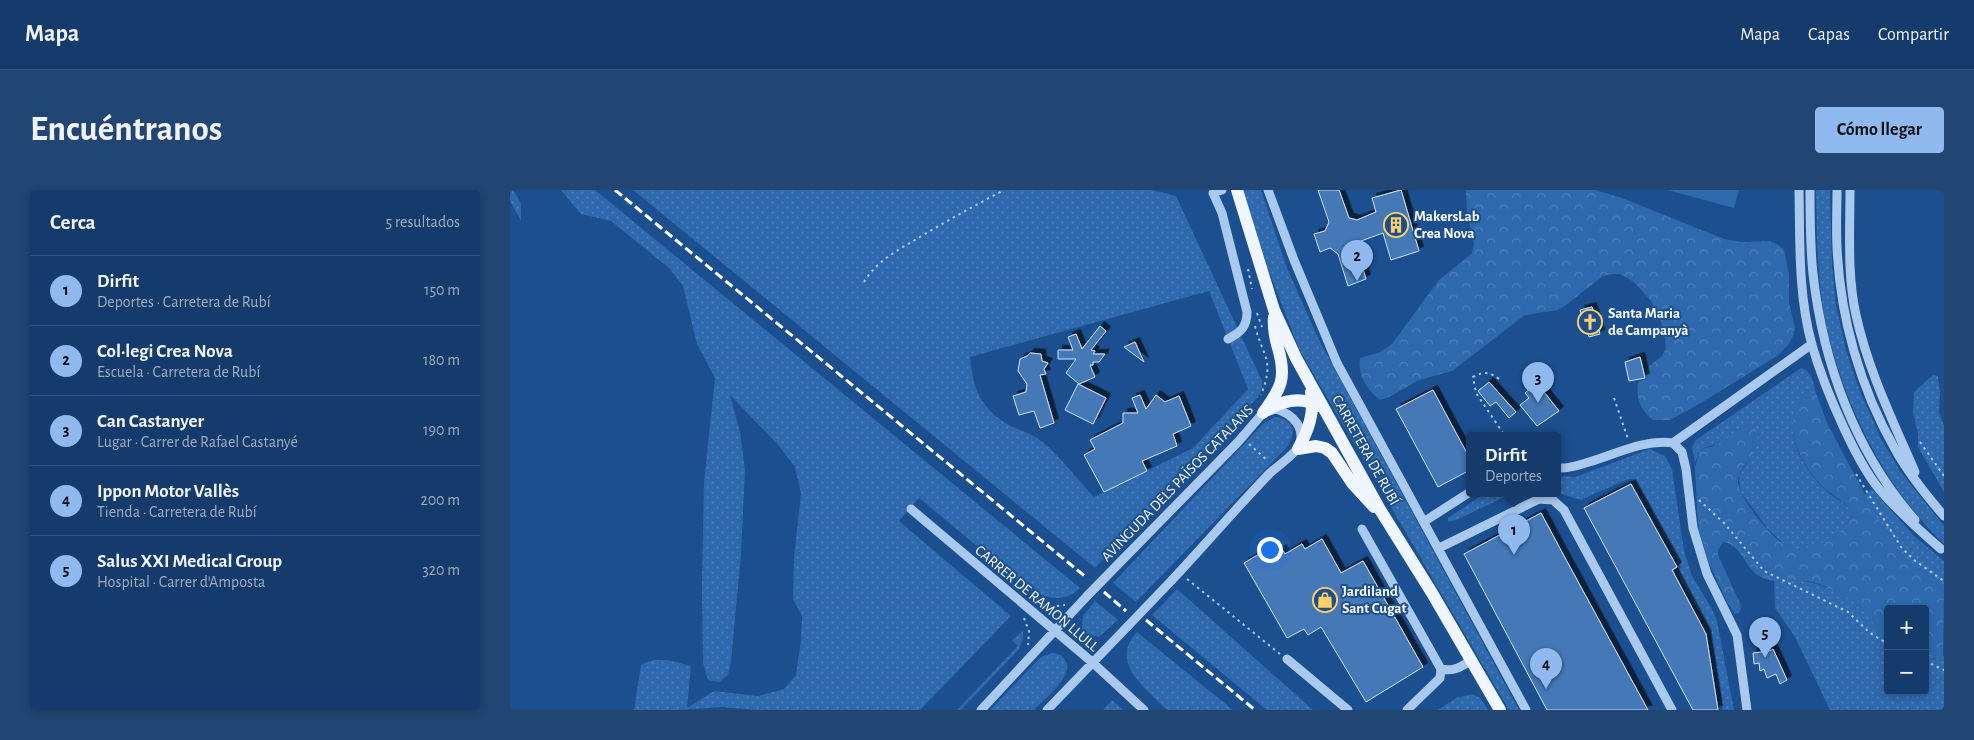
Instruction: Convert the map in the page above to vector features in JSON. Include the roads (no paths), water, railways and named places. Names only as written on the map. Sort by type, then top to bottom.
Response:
[{"type":"main road","name":"CARRETERA DE RUBÍ","points":[[1237,190],[1274,310],[1324,411],[1500,710]]},
{"type":"main road","points":[[1263,413],[1282,384],[1284,368],[1274,331],[1274,310]]},
{"type":"main road","points":[[1298,449],[1306,435],[1313,403],[1310,383]]},
{"type":"main road","points":[[1263,413],[1285,401],[1298,399],[1313,403],[1324,411]]},
{"type":"main road","points":[[1298,449],[1316,446],[1332,452],[1358,491],[1386,519]]},
{"type":"street","points":[[1222,190],[1212,193],[1222,213],[1247,312],[1247,320],[1242,331],[1228,339]]},
{"type":"street","name":"CARRETERA DE RUBÍ","points":[[1268,190],[1294,260],[1337,363],[1425,521],[1526,710]]},
{"type":"street","points":[[1799,190],[1801,271],[1812,344],[1827,389],[1856,453],[1878,487],[1896,508],[1943,550]]},
{"type":"street","points":[[1810,190],[1814,281],[1822,337],[1849,416],[1869,456],[1901,504],[1943,550]]},
{"type":"street","points":[[1837,190],[1837,248],[1842,293],[1851,341],[1873,406],[1895,450],[1923,491],[1944,516]]},
{"type":"street","points":[[1850,190],[1850,267],[1856,314],[1871,369],[1923,491]]},
{"type":"street","points":[[1561,468],[1571,468],[1630,448],[1659,441],[1673,442],[1812,344]]},
{"type":"street","name":"AVINGUDA DELS PAÏSOS CATALANS","points":[[981,710],[1054,630],[1242,437],[1263,413],[1276,409],[1291,416],[1298,424],[1301,432],[1298,449]]},
{"type":"street","points":[[1673,442],[1682,452],[1693,528],[1707,574],[1737,635],[1747,710]]},
{"type":"street","points":[[1047,710],[1179,573],[1275,469],[1298,449]]},
{"type":"street","points":[[1425,521],[1466,495]]},
{"type":"street","points":[[1439,548],[1538,499],[1553,500],[1564,510],[1672,710]]},
{"type":"street","name":"CARRER DE RAMON LLULL","points":[[911,509],[1092,662],[1144,710]]},
{"type":"street","points":[[1362,529],[1440,669],[1440,678],[1406,710]]},
{"type":"street","points":[[1287,659],[1348,710]]},
{"type":"street","points":[[1440,669],[1450,672],[1472,660]]},
{"type":"railway","points":[[615,190],[1087,578]]},
{"type":"railway","points":[[1104,592],[1126,611]]},
{"type":"railway","points":[[1146,620],[1255,710]]},
{"type":"place","name":"MakersLab Crea Nova","points":[[1396,225]]},
{"type":"place","name":"Col·legi Crea Nova","points":[[1357,281]]},
{"type":"place","name":"Santa Maria de Campanyà","points":[[1590,322]]},
{"type":"place","name":"Can Castanyer","points":[[1538,403]]},
{"type":"place","name":"Dirfit","points":[[1514,555]]},
{"type":"place","name":"Jardiland Sant Cugat","points":[[1325,600]]},
{"type":"place","name":"Salus XXI Medical Group","points":[[1765,658]]},
{"type":"place","name":"Ippon Motor Vallès","points":[[1546,689]]}]
